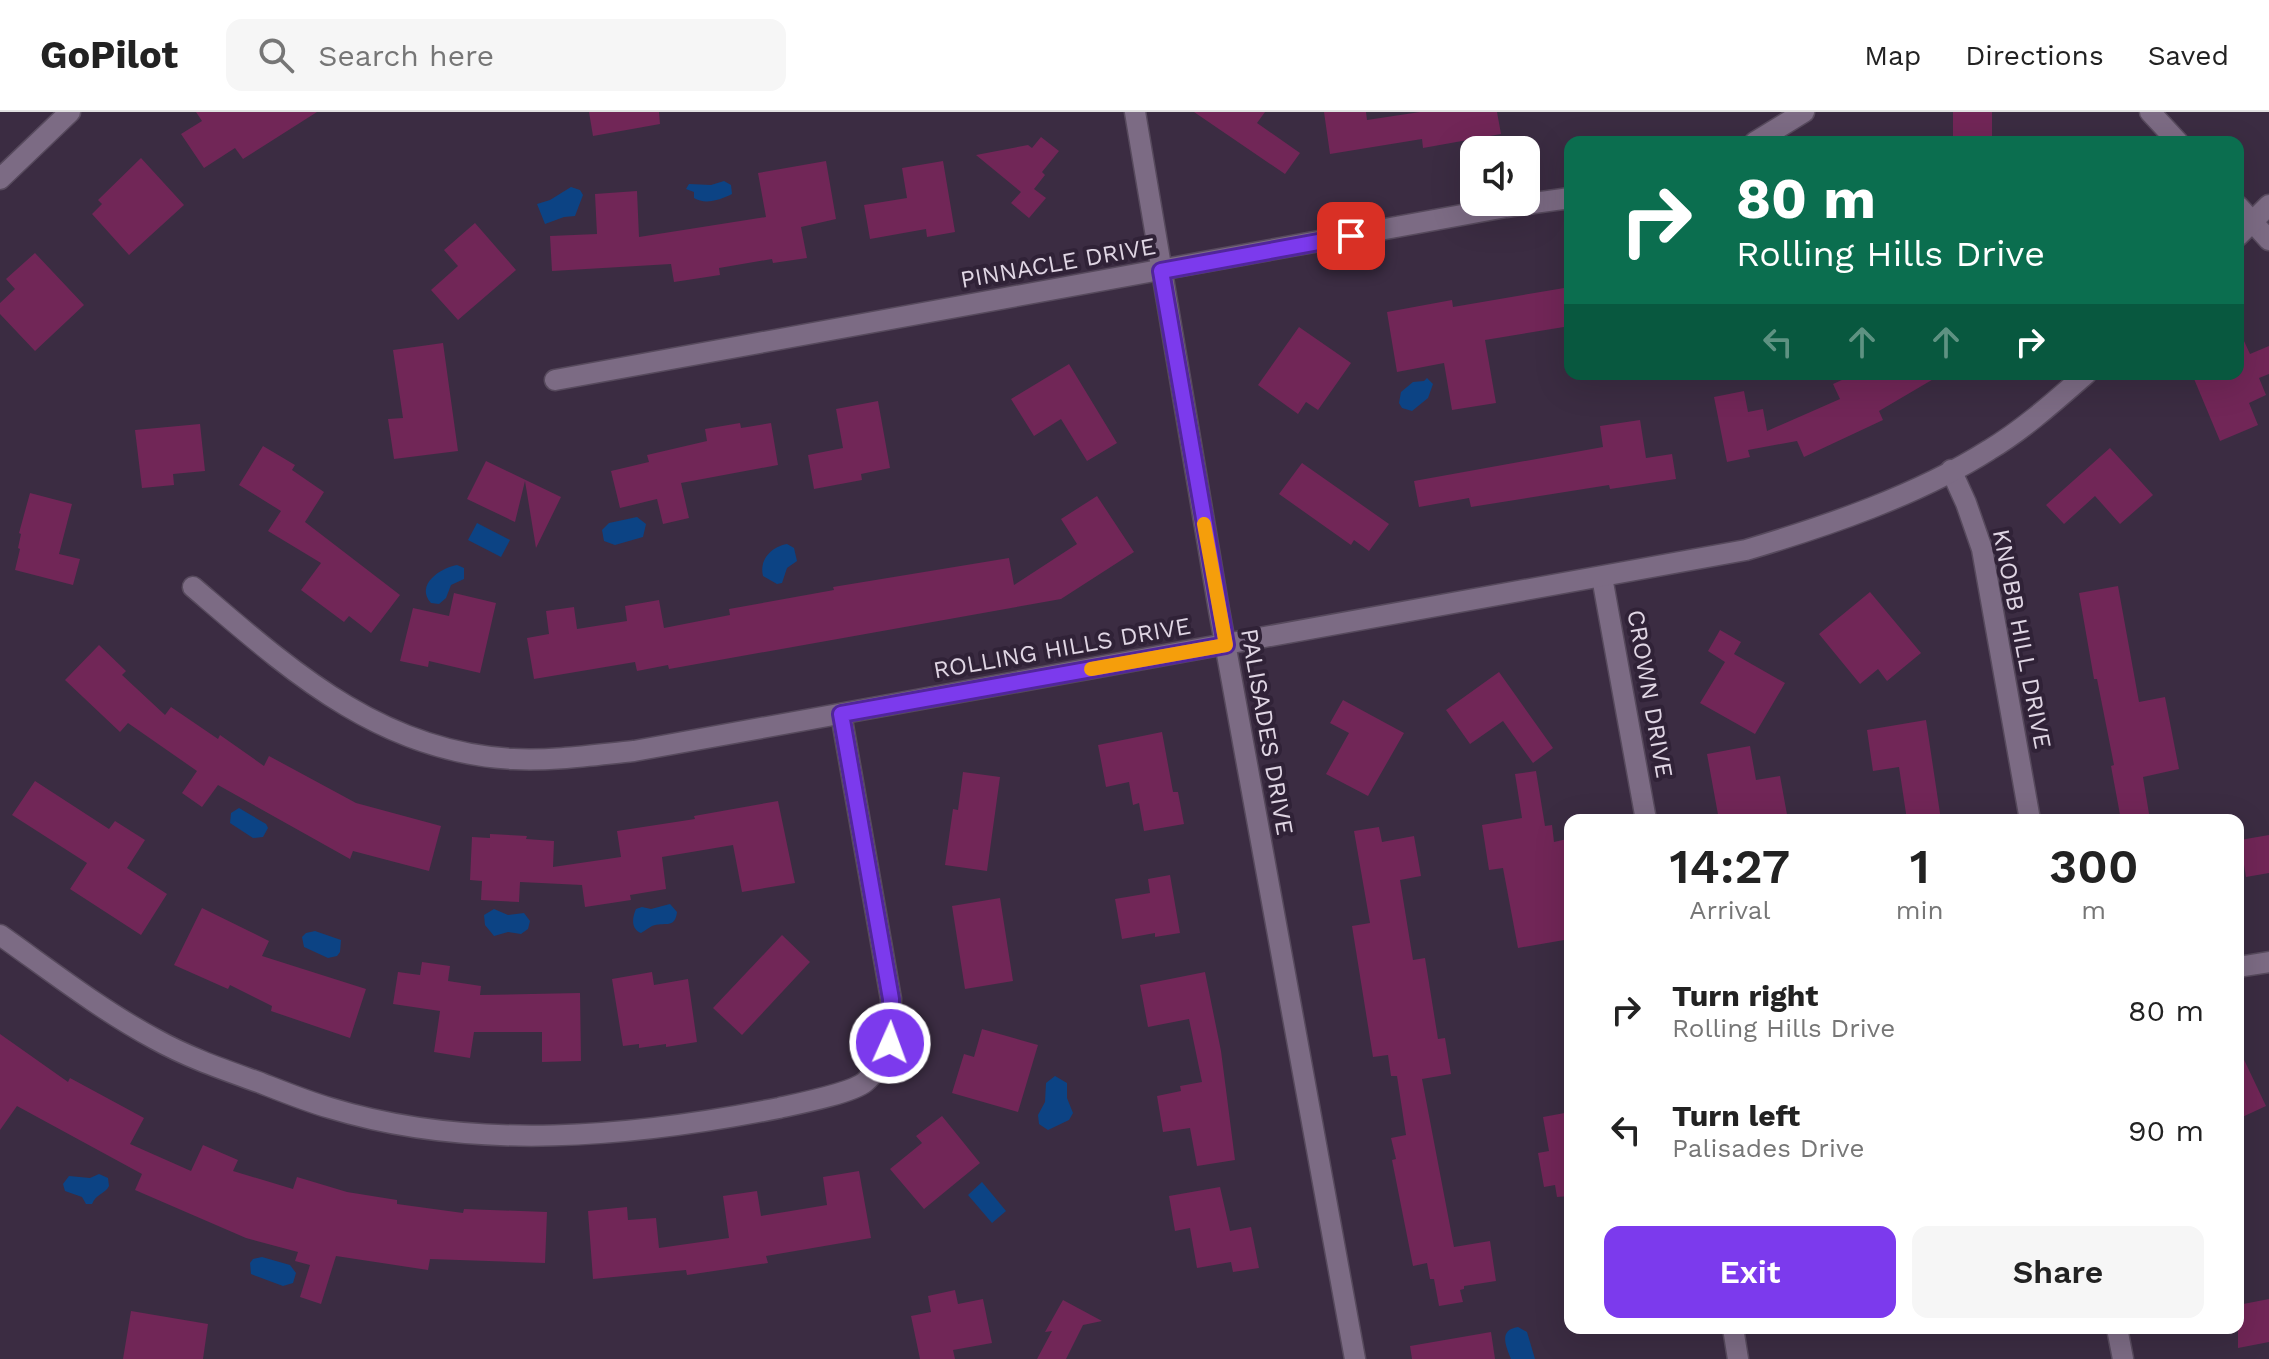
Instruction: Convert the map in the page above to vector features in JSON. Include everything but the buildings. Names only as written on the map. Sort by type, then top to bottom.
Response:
[{"type":"street","points":[[0,179],[70,112]]},
{"type":"street","name":"PALISADES DRIVE","points":[[1135,112],[1298,1057],[1355,1359]]},
{"type":"street","points":[[1765,136],[1804,112]]},
{"type":"street","points":[[2150,112],[2172,136]]},
{"type":"street","name":"PINNACLE DRIVE","points":[[555,380],[1564,199]]},
{"type":"street","points":[[2244,220],[2269,205]]},
{"type":"street","points":[[2244,222],[2269,240]]},
{"type":"street","name":"ROLLING HILLS DRIVE","points":[[193,587],[288,668],[327,696],[383,727],[419,741],[510,759],[548,760],[634,751],[1746,550],[1796,535],[1894,497],[1989,451],[2039,415],[2079,380]]},
{"type":"street","name":"KNOBB HILL DRIVE","points":[[1951,470],[1982,549],[2029,814]]},
{"type":"street","name":"CROWN DRIVE","points":[[1602,577],[1645,814]]},
{"type":"street","points":[[0,935],[93,1001],[195,1059],[331,1109],[420,1128],[477,1134],[574,1135],[721,1119],[796,1104],[862,1085],[875,1072],[890,1043],[891,999],[841,714]]},
{"type":"street","points":[[2244,966],[2269,962]]},
{"type":"street","points":[[1734,1334],[1738,1359]]},
{"type":"street","points":[[2118,1334],[2123,1359]]},
{"type":"water","points":[[724,181],[731,185],[732,194],[713,201],[698,200],[694,198],[694,192],[686,189],[689,184],[711,185]]},
{"type":"water","points":[[571,187],[580,190],[583,195],[575,216],[545,224],[537,204]]},
{"type":"water","points":[[1427,378],[1433,384],[1428,398],[1412,411],[1402,408],[1399,403],[1401,392],[1413,382]]},
{"type":"water","points":[[637,517],[646,524],[643,537],[615,545],[604,541],[602,530],[609,523]]},
{"type":"water","points":[[477,523],[510,540],[501,557],[468,540]]},
{"type":"water","points":[[787,544],[794,548],[797,561],[787,568],[782,583],[777,584],[763,576],[763,565],[771,551]]},
{"type":"water","points":[[457,565],[464,568],[464,579],[451,585],[446,598],[439,604],[431,603],[426,590],[432,578]]},
{"type":"water","points":[[239,808],[266,824],[268,828],[263,837],[253,838],[230,823],[231,813]]},
{"type":"water","points":[[670,904],[677,912],[674,921],[652,926],[641,933],[635,929],[633,919],[636,909]]},
{"type":"water","points":[[494,909],[508,915],[524,913],[530,921],[528,929],[521,934],[508,932],[494,936],[485,925],[484,915]]},
{"type":"water","points":[[315,931],[341,940],[337,956],[328,958],[304,947],[302,937]]},
{"type":"water","points":[[1055,1076],[1067,1083],[1067,1098],[1073,1113],[1069,1120],[1048,1130],[1039,1124],[1038,1115],[1045,1102],[1046,1083]]},
{"type":"water","points":[[99,1174],[108,1178],[109,1186],[92,1204],[86,1204],[82,1197],[65,1191],[63,1184],[69,1176],[90,1178]]},
{"type":"water","points":[[982,1182],[1006,1211],[992,1223],[968,1195]]},
{"type":"water","points":[[262,1257],[290,1265],[296,1273],[293,1283],[283,1286],[251,1274],[250,1263]]},
{"type":"water","points":[[1518,1327],[1527,1332],[1535,1359],[1511,1359],[1506,1335]]},
{"type":"slow traffic","points":[[1091,669],[1226,645],[1204,524]]},
{"type":"route","points":[[890,1043],[891,999],[841,714],[1226,645],[1161,271],[1351,236]]}]
